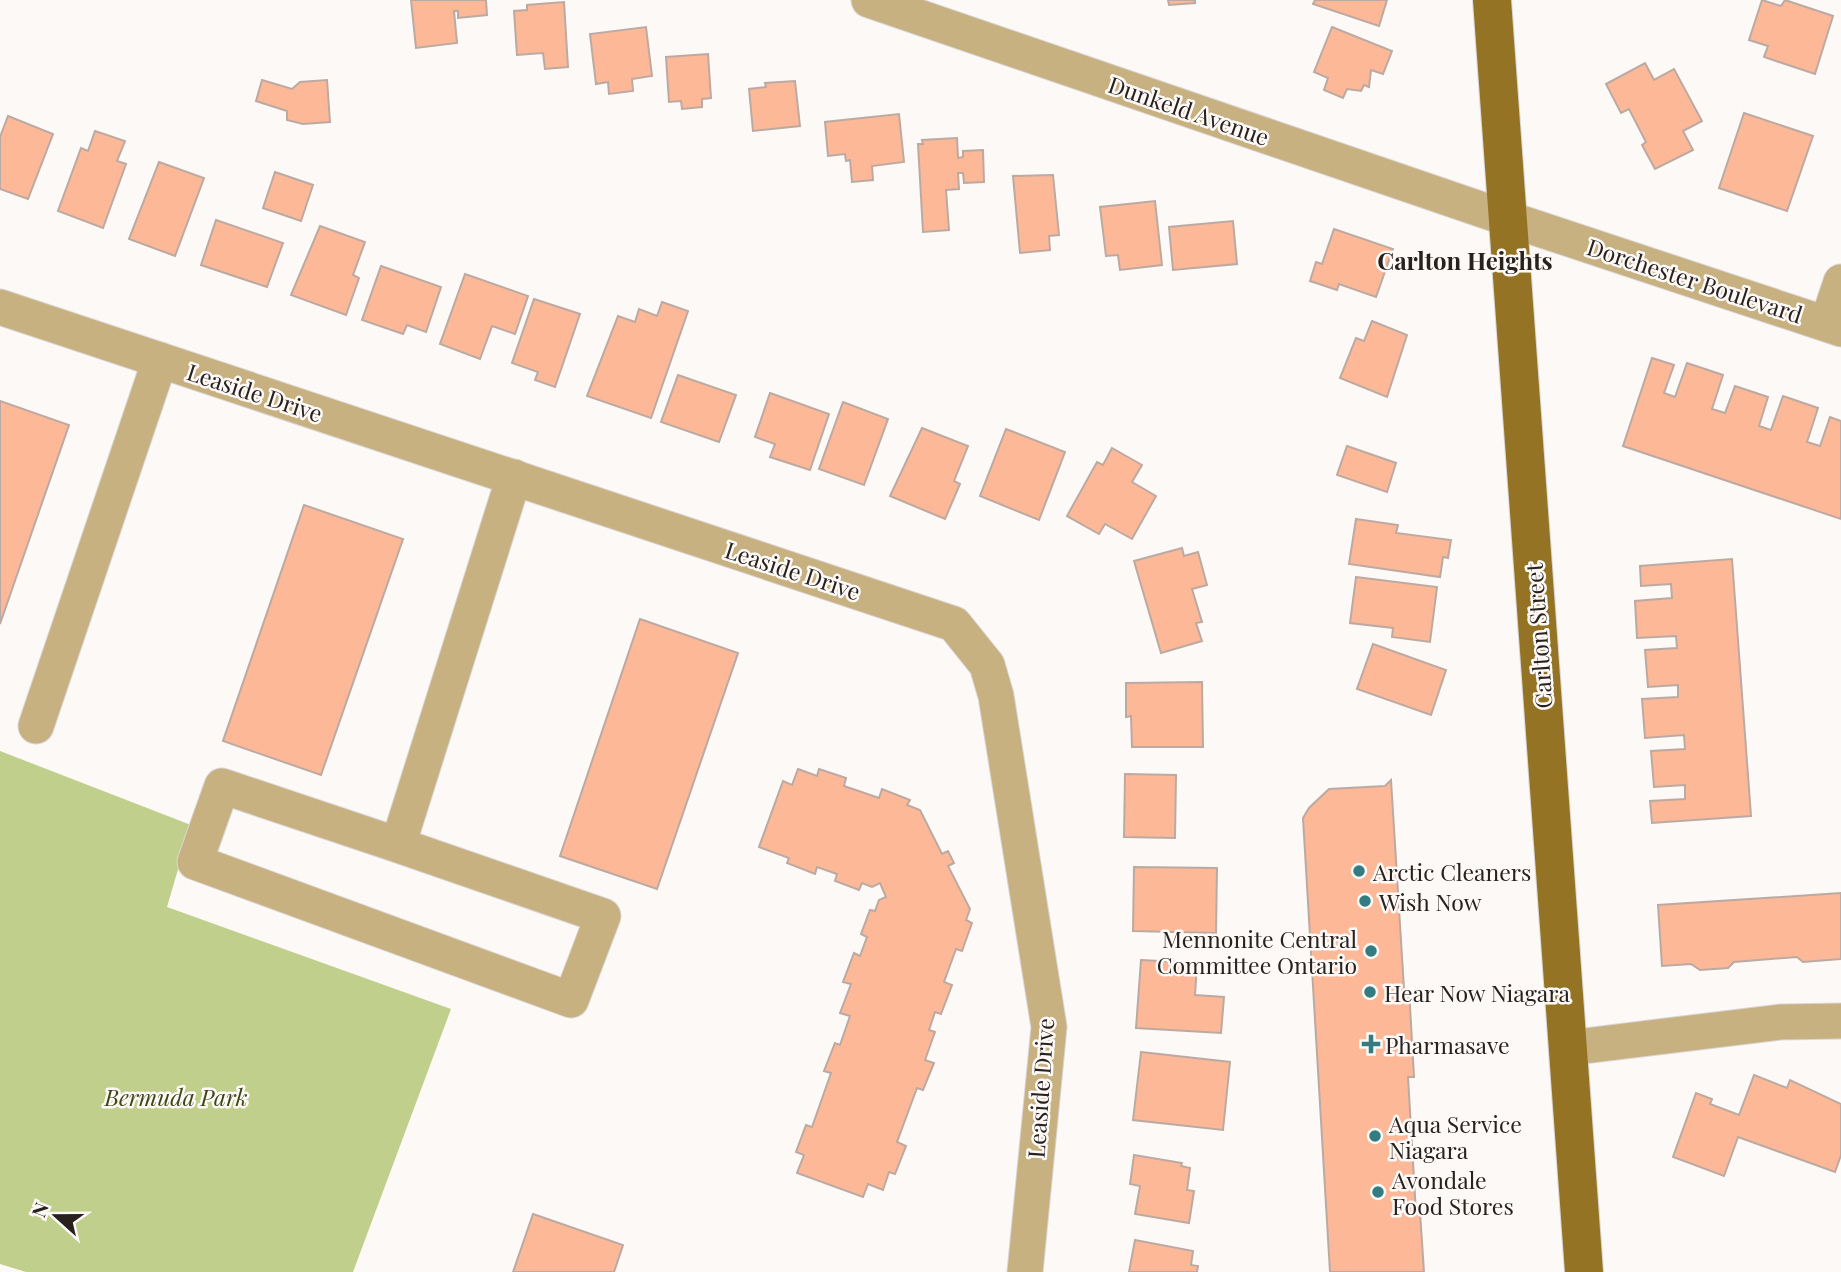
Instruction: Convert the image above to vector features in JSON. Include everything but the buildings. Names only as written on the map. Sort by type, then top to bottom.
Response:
[{"type":"main road","name":"Carlton Street","points":[[1492,0],[1584,1272]]},
{"type":"street","name":"Dunkeld Avenue","points":[[869,0],[1509,219]]},
{"type":"street","name":"Dorchester Boulevard","points":[[1509,219],[1834,326]]},
{"type":"street","points":[[1834,326],[1841,282]]},
{"type":"street","name":"Leaside Drive","points":[[0,307],[954,624],[987,665],[996,696],[1049,1027],[1025,1272]]},
{"type":"street","points":[[36,726],[160,360]]},
{"type":"street","points":[[398,845],[514,477]]},
{"type":"street","points":[[222,786],[398,845],[603,916],[570,1000],[195,862],[222,786]]},
{"type":"street","points":[[1568,1048],[1780,1022],[1841,1021]]},
{"type":"green space","name":"Bermuda Park","points":[[0,751],[191,825],[167,907],[451,1009],[353,1272],[26,1272],[0,1264]]},
{"type":"place","name":"Arctic Cleaners","points":[[1359,871]]},
{"type":"place","name":"Wish Now","points":[[1365,901]]},
{"type":"place","name":"Mennonite Central Committee Ontario","points":[[1371,951]]},
{"type":"place","name":"Hear Now Niagara","points":[[1370,992]]},
{"type":"place","name":"Pharmasave","points":[[1371,1044]]},
{"type":"place","name":"Aqua Service Niagara","points":[[1375,1136]]},
{"type":"place","name":"Avondale Food Stores","points":[[1378,1192]]},
{"type":"district","name":"Carlton Heights","points":[[1465,260]]}]
